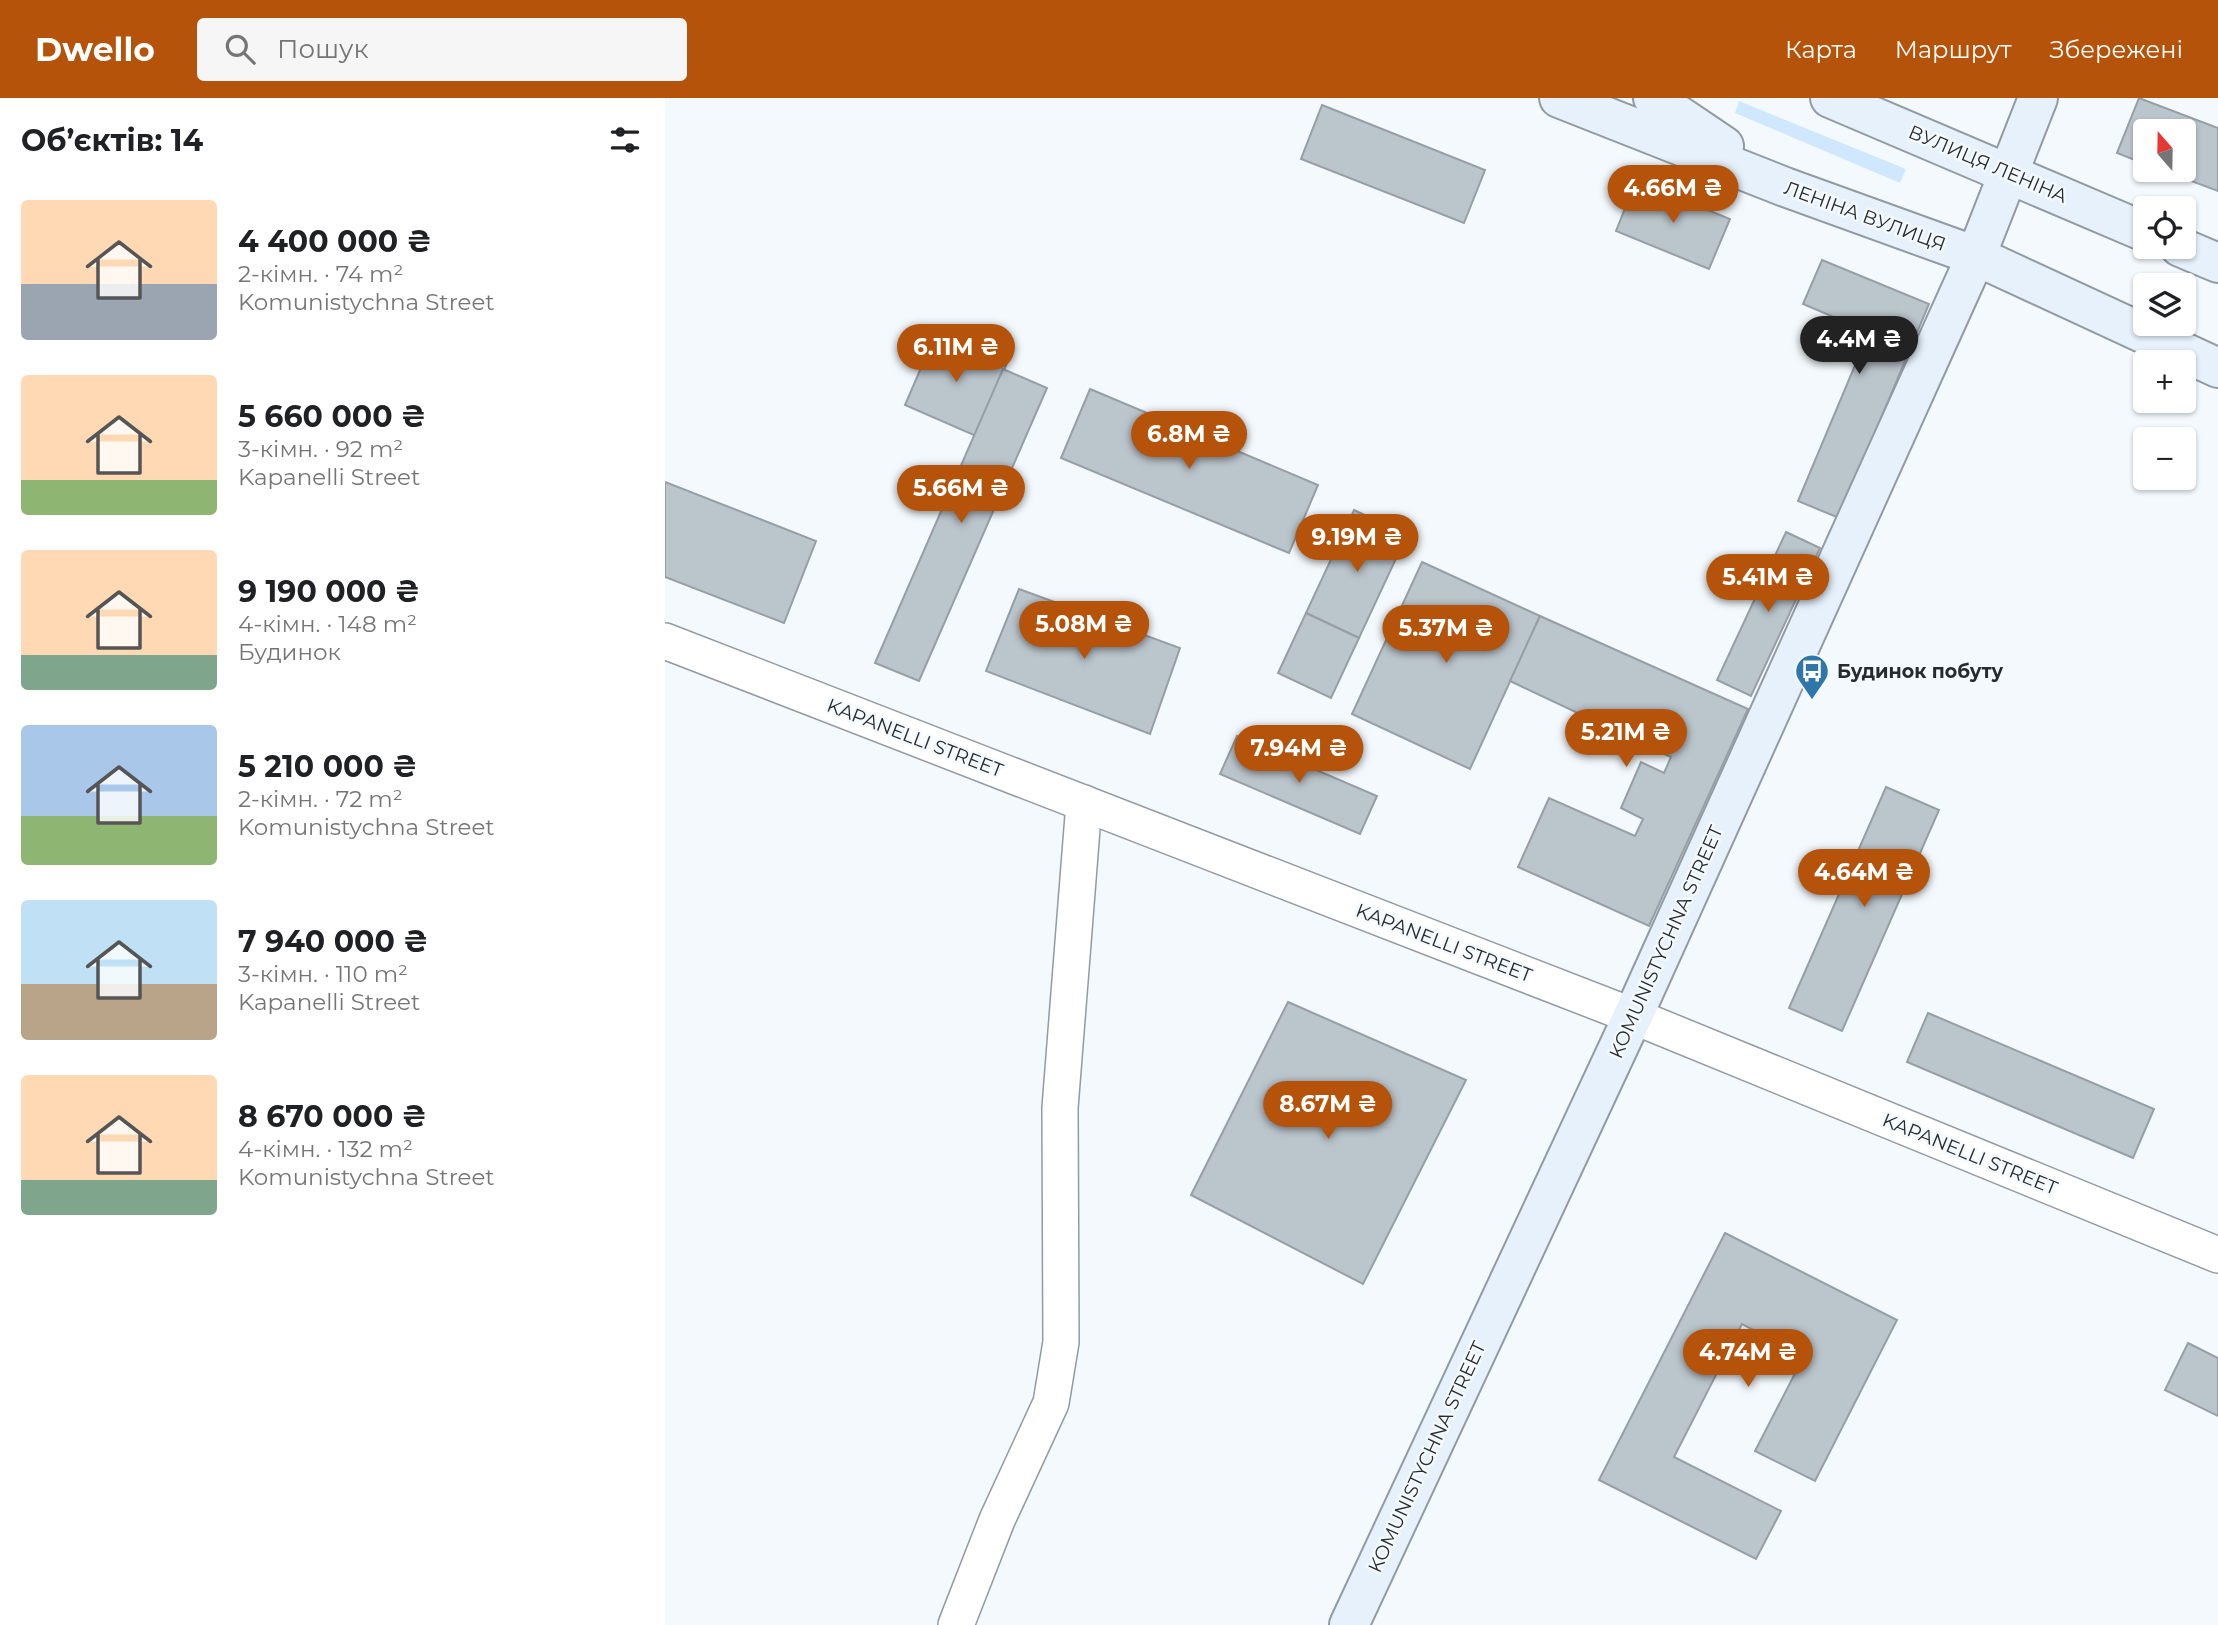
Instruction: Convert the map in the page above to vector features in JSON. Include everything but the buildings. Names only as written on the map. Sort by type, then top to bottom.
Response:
[{"type":"main road","name":"ЛЕНІНА ВУЛИЦЯ","points":[[1559,98],[1785,187],[1976,256],[2218,368]]},
{"type":"main road","points":[[1653,98],[1785,187]]},
{"type":"main road","name":"ВУЛИЦЯ ЛЕНІНА","points":[[1830,98],[2133,227]]},
{"type":"main road","name":"KOMUNISTYCHNA STREET","points":[[1349,1625],[1633,1016],[1976,256],[2038,98]]},
{"type":"main road","points":[[2196,254],[2218,263]]},
{"type":"street","name":"KAPANELLI STREET","points":[[665,641],[1633,1016],[2218,1255]]},
{"type":"street","points":[[956,1625],[997,1520],[1051,1403],[1061,1342],[1060,1108],[1084,803]]},
{"type":"shaded area","points":[[1739,101],[1906,169],[1900,183],[1735,113]]},
{"type":"place","name":"Будинок побуту","points":[[1812,701]]}]
